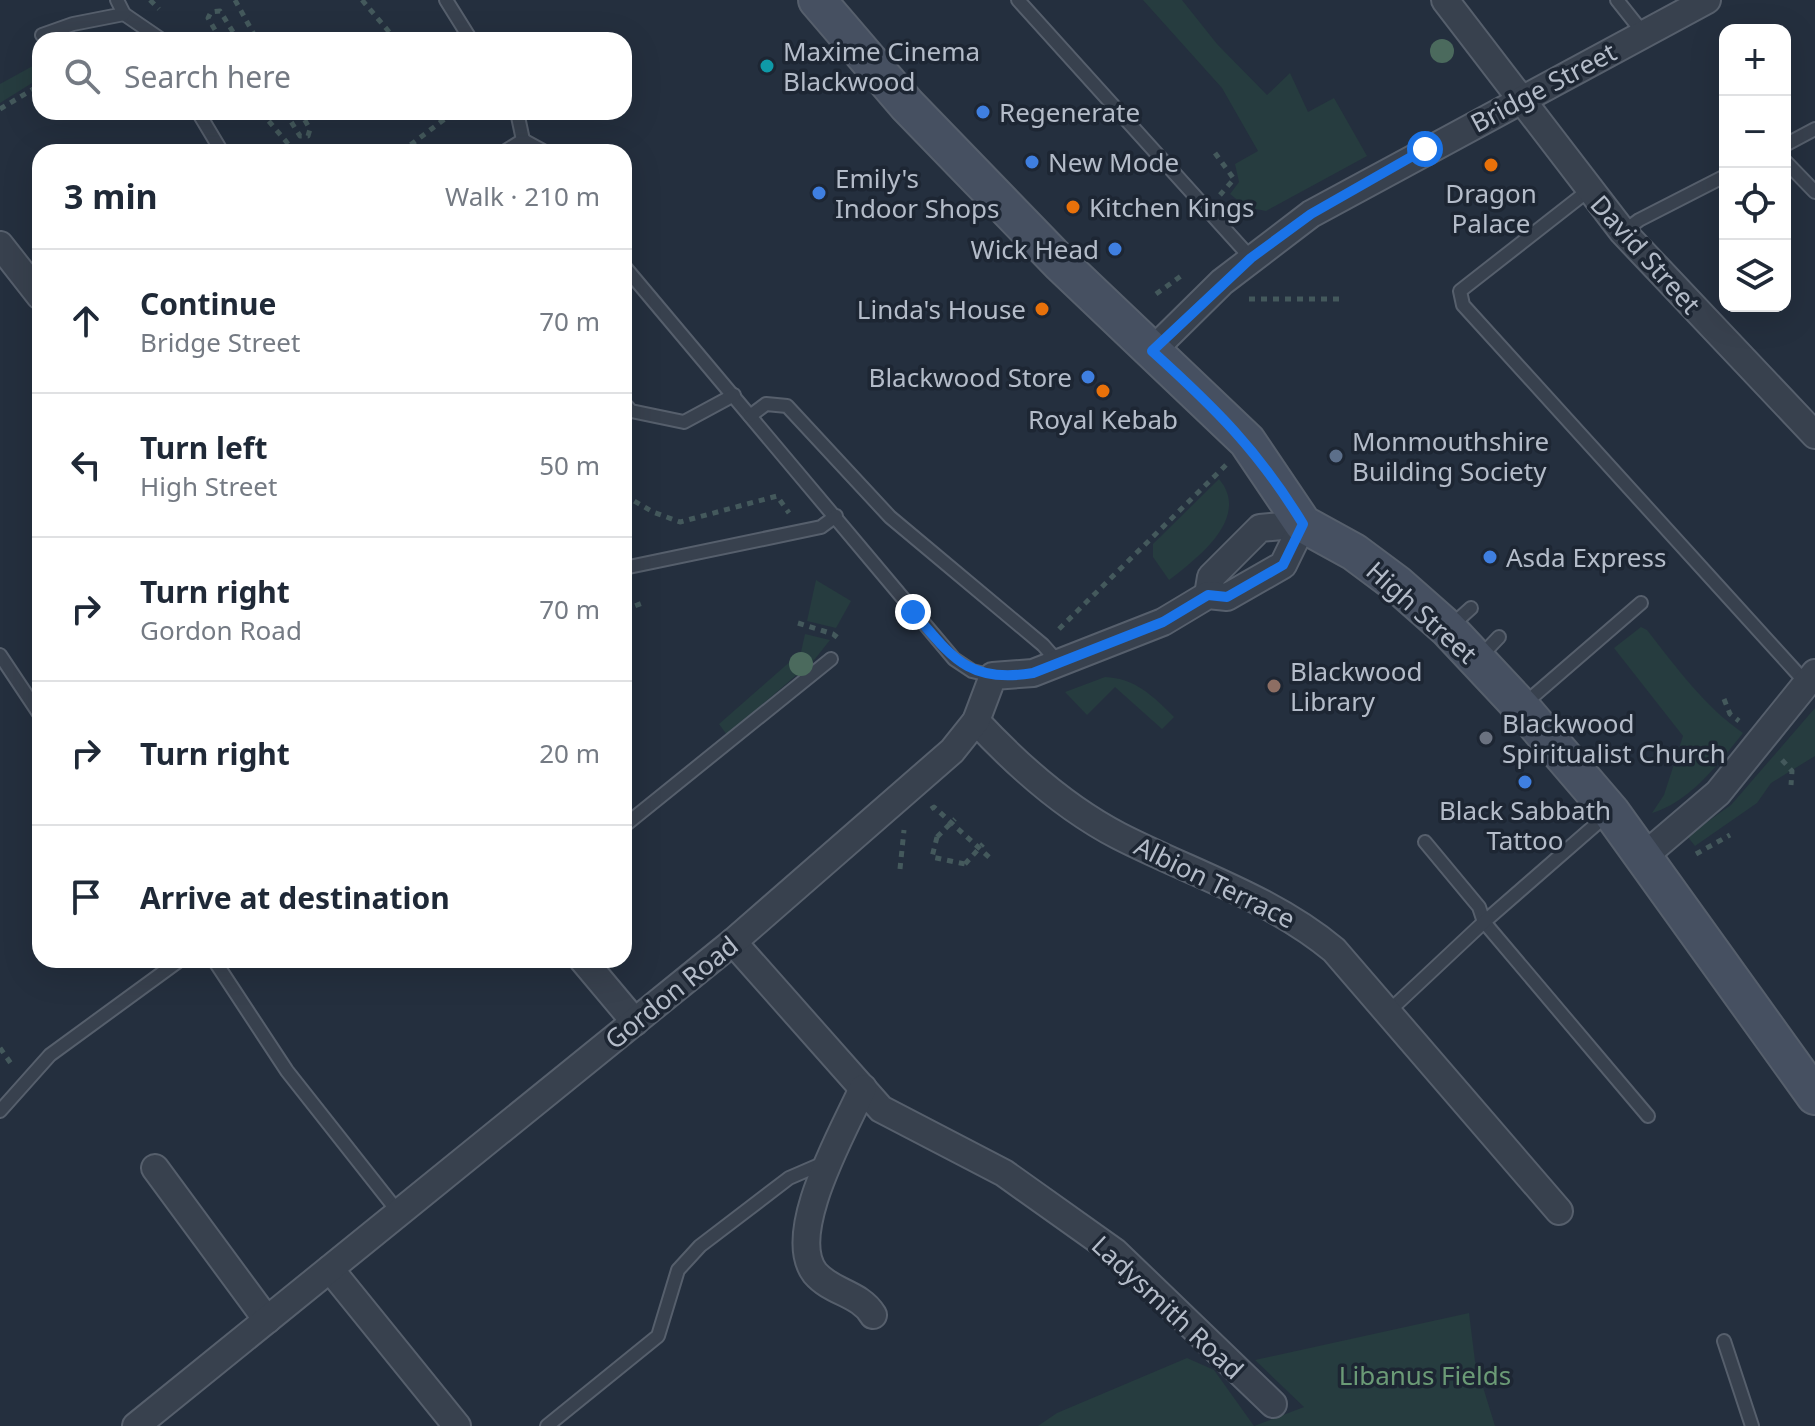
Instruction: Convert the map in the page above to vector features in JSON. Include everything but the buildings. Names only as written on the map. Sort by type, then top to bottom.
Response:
[{"type":"main road","name":"High Street","points":[[817,0],[907,105],[1061,264],[1247,441],[1303,524],[1459,619],[1487,649],[1521,707],[1611,812],[1815,1096]]},
{"type":"street","name":"David Street","points":[[1445,0],[1623,232],[1815,435]]},
{"type":"street","name":"Bridge Street","points":[[1152,351],[1222,282],[1311,214],[1707,0]]},
{"type":"street","points":[[0,245],[32,286]]},
{"type":"street","points":[[1208,595],[1211,577],[1260,528],[1303,524]]},
{"type":"street","points":[[993,676],[1033,673],[1050,654],[1163,622],[1208,595],[1227,597],[1283,565],[1303,524]]},
{"type":"street","name":"Gordon Road","points":[[136,1426],[733,942],[952,751],[976,721],[993,676]]},
{"type":"street","points":[[1643,857],[1718,793],[1812,677]]},
{"type":"street","name":"Albion Terrace","points":[[976,721],[1011,757],[1081,813],[1118,835],[1302,924],[1334,950],[1386,1015],[1559,1211]]},
{"type":"street","name":"Ladysmith Road","points":[[733,942],[881,1109],[1004,1173],[1115,1252],[1273,1404]]},
{"type":"street","points":[[590,968],[635,1022]]},
{"type":"street","points":[[863,1088],[806,1222],[805,1248],[812,1270],[828,1287],[866,1302],[873,1315]]},
{"type":"street","points":[[155,1168],[267,1320]]},
{"type":"street","points":[[330,1269],[457,1426]]},
{"type":"lane","points":[[117,0],[124,14],[150,32]]},
{"type":"lane","points":[[446,0],[466,32]]},
{"type":"lane","points":[[1018,0],[1251,258]]},
{"type":"lane","points":[[1617,0],[1644,34]]},
{"type":"lane","points":[[50,32],[73,24],[124,14]]},
{"type":"lane","points":[[203,120],[217,144]]},
{"type":"lane","points":[[519,120],[523,140],[530,144]]},
{"type":"lane","points":[[1791,142],[1815,129]]},
{"type":"lane","points":[[517,144],[523,140]]},
{"type":"lane","points":[[1791,167],[1815,192]]},
{"type":"lane","points":[[1623,232],[1639,220],[1719,179]]},
{"type":"lane","points":[[1589,190],[1460,291],[1463,305],[1798,674],[1812,677]]},
{"type":"lane","points":[[632,275],[954,659],[972,671],[993,676]]},
{"type":"lane","points":[[632,411],[684,422],[734,395]]},
{"type":"lane","points":[[750,416],[766,404],[787,406],[890,517],[1050,654]]},
{"type":"lane","points":[[632,566],[821,527],[836,516]]},
{"type":"lane","points":[[1521,707],[1641,603]]},
{"type":"lane","points":[[0,655],[32,703]]},
{"type":"lane","points":[[632,820],[831,659]]},
{"type":"lane","points":[[1386,1015],[1484,922],[1611,812]]},
{"type":"lane","points":[[1425,842],[1479,907],[1484,922],[1648,1116]]},
{"type":"lane","points":[[0,1111],[50,1055],[169,968]]},
{"type":"lane","points":[[219,968],[287,1071],[399,1213]]},
{"type":"lane","points":[[547,1426],[658,1336],[678,1270],[700,1246],[789,1178],[831,1160]]},
{"type":"lane","points":[[1724,1341],[1752,1426]]},
{"type":"path","points":[[235,0],[253,32]]},
{"type":"path","points":[[362,0],[389,32]]},
{"type":"path","points":[[216,32],[208,18],[211,12],[220,11],[233,32]]},
{"type":"path","points":[[0,109],[32,90]]},
{"type":"path","points":[[268,120],[288,144]]},
{"type":"path","points":[[290,120],[300,136],[308,136],[310,129],[305,120]]},
{"type":"path","points":[[412,144],[443,120]]},
{"type":"path","points":[[1215,153],[1234,179],[1220,195],[1230,205]]},
{"type":"path","points":[[1222,282],[1239,298],[1342,299]]},
{"type":"path","points":[[1050,654],[1226,465]]},
{"type":"path","points":[[632,500],[680,522],[777,496],[792,516]]},
{"type":"path","points":[[632,607],[645,602]]},
{"type":"path","points":[[798,623],[833,634]]},
{"type":"path","points":[[1724,699],[1730,714]]},
{"type":"path","points":[[1791,785],[1792,771]]},
{"type":"path","points":[[934,807],[990,858]]},
{"type":"path","points":[[955,819],[937,837],[932,857],[965,864],[983,844]]},
{"type":"path","points":[[900,869],[904,830]]},
{"type":"path","points":[[1692,857],[1730,835]]},
{"type":"green space","points":[[1143,0],[1182,0],[1217,44],[1267,95],[1290,73],[1308,112],[1334,98],[1367,156],[1266,211],[1246,207],[1230,194],[1239,182],[1235,164],[1258,151],[1222,88]]},
{"type":"green space","points":[[32,66],[32,83],[0,103],[0,84]]},
{"type":"green space","points":[[1219,479],[1227,493],[1229,508],[1225,522],[1206,548],[1169,580],[1153,557],[1153,544]]},
{"type":"green space","points":[[816,580],[851,601],[836,628],[807,621]]},
{"type":"green space","points":[[1641,627],[1647,630],[1703,698],[1743,733],[1714,769],[1691,791],[1666,808],[1652,813],[1664,795],[1683,736],[1614,648]]},
{"type":"green space","points":[[805,634],[830,640],[815,659],[727,735],[719,724],[801,652]]},
{"type":"green space","points":[[1105,677],[1134,685],[1151,695],[1174,717],[1162,729],[1115,687],[1087,715],[1065,692]]},
{"type":"green space","points":[[1815,708],[1815,756],[1771,783],[1757,803],[1695,846],[1687,836],[1731,805]]},
{"type":"green space","name":"Libanus Fields","points":[[1469,1313],[1475,1361],[1495,1426],[1254,1426],[1304,1407],[1255,1360]]},
{"type":"green space","points":[[1187,1358],[1214,1370],[1254,1426],[1038,1426],[1057,1413]]},
{"type":"place","name":"Maxime Cinema Blackwood","points":[[767,66]]},
{"type":"place","name":"Regenerate","points":[[983,112]]},
{"type":"place","name":"New Mode","points":[[1032,162]]},
{"type":"place","name":"Dragon Palace","points":[[1491,165]]},
{"type":"place","name":"Emily's Indoor Shops","points":[[819,193]]},
{"type":"place","name":"Kitchen Kings","points":[[1073,207]]},
{"type":"place","name":"Wick Head","points":[[1115,249]]},
{"type":"place","name":"Linda's House","points":[[1042,309]]},
{"type":"place","name":"Blackwood Store","points":[[1088,377]]},
{"type":"place","name":"Royal Kebab","points":[[1103,391]]},
{"type":"place","name":"Monmouthshire Building Society","points":[[1336,456]]},
{"type":"place","name":"Asda Express","points":[[1490,557]]},
{"type":"place","name":"Blackwood Library","points":[[1274,686]]},
{"type":"place","name":"Blackwood Spiritualist Church","points":[[1486,738]]},
{"type":"place","name":"Black Sabbath Tattoo","points":[[1525,782]]},
{"type":"route","points":[[913,612],[954,659],[972,671],[993,676],[1016,676],[1033,673],[1163,622],[1208,595],[1227,597],[1283,565],[1303,524],[1281,488],[1247,441],[1152,351],[1251,258],[1311,214],[1425,149]]}]
